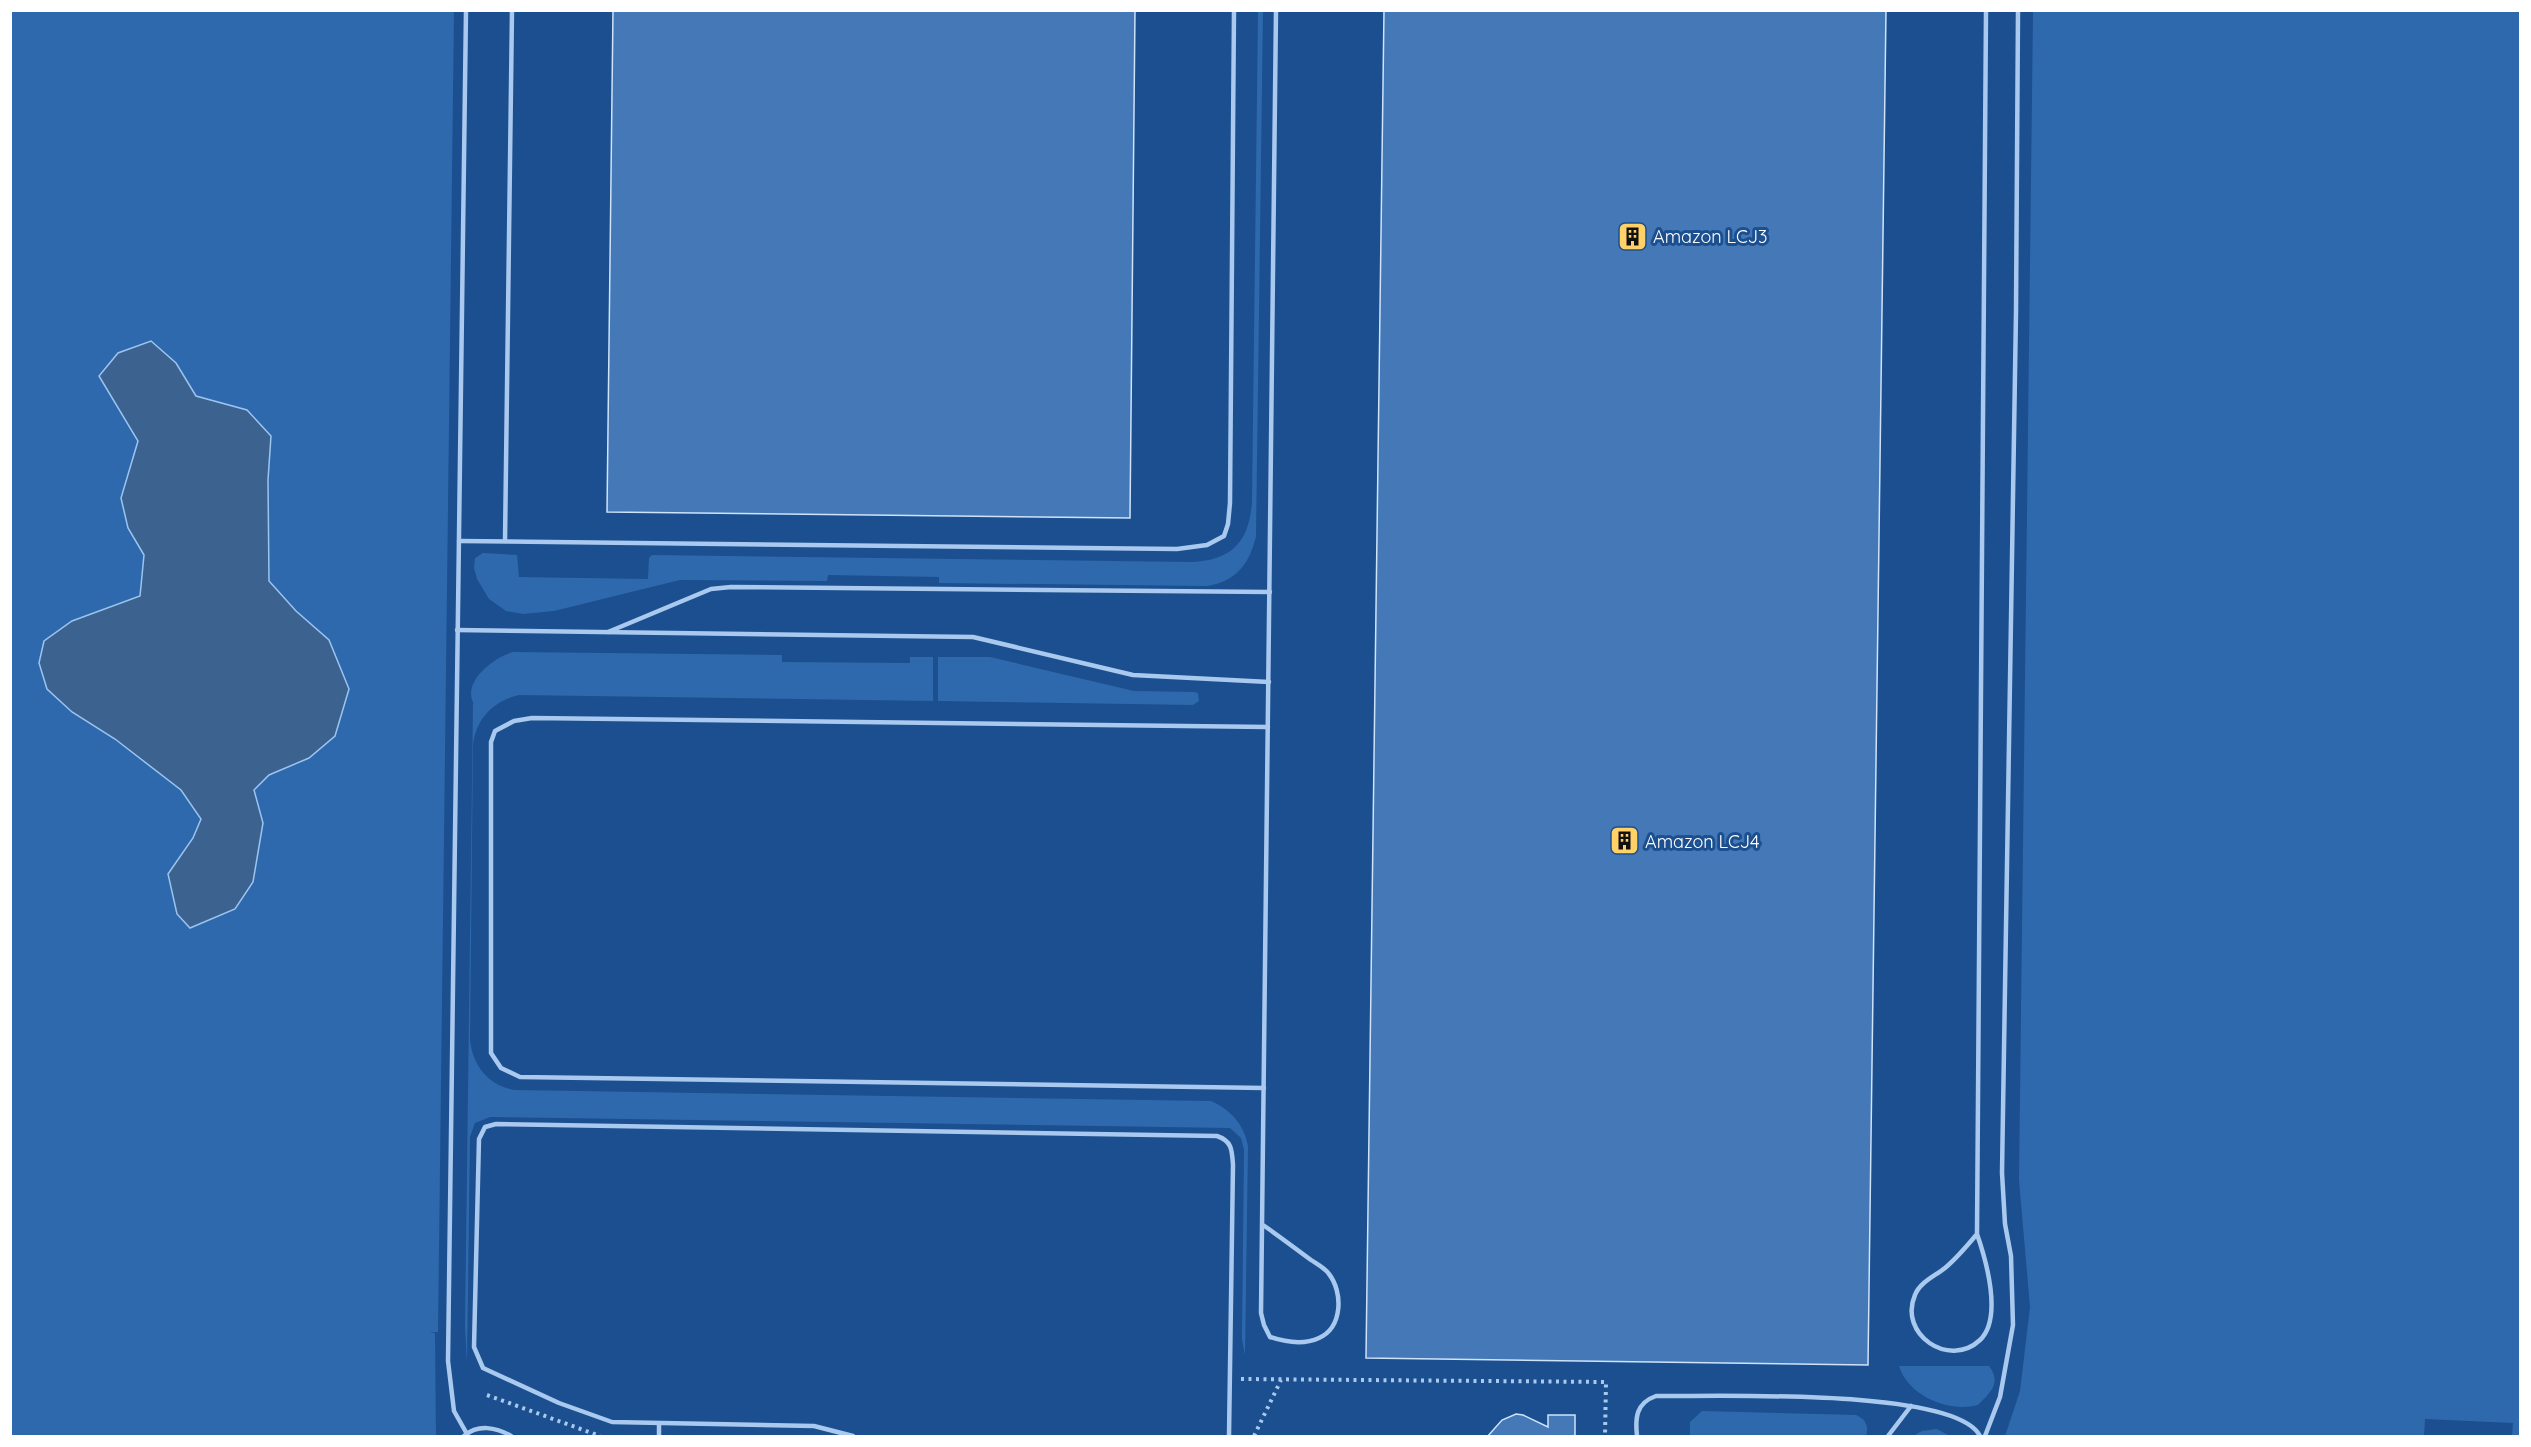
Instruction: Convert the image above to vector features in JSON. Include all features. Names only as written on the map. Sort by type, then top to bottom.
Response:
[{"type":"lane","points":[[466,10],[448,1361],[454,1412],[465,1435],[477,1429],[489,1428],[501,1430],[511,1437]]},
{"type":"lane","points":[[505,541],[512,10]]},
{"type":"lane","points":[[459,541],[1177,549],[1207,545],[1224,536],[1230,503],[1234,10]]},
{"type":"lane","points":[[1263,1225],[1329,1273],[1338,1293],[1338,1313],[1332,1327],[1321,1338],[1305,1342],[1283,1341],[1270,1337],[1261,1312],[1276,10]]},
{"type":"lane","points":[[1977,1234],[1946,1268],[1922,1285],[1915,1293],[1912,1302],[1913,1318],[1918,1333],[1930,1345],[1940,1349],[1950,1351],[1967,1348],[1981,1339],[1989,1323],[1992,1295],[1977,1234],[1986,10]]},
{"type":"lane","points":[[1985,1437],[2000,1397],[2013,1325],[2011,1256],[2005,1224],[2002,1173],[2016,324],[2018,10]]},
{"type":"lane","points":[[606,633],[711,590],[731,587],[1270,592]]},
{"type":"lane","points":[[458,630],[973,638],[1141,676],[1269,682]]},
{"type":"lane","points":[[1264,1088],[520,1077],[501,1068],[491,1053],[491,742],[495,731],[514,721],[532,718],[1268,727]]},
{"type":"lane","points":[[852,1436],[814,1426],[658,1425],[612,1422],[559,1403],[483,1368],[474,1347],[479,1139],[485,1127],[496,1124],[1217,1137],[1224,1139],[1230,1142],[1233,1165],[1229,1437]]},
{"type":"lane","points":[[1637,1437],[1637,1412],[1646,1400],[1656,1396],[1859,1399],[1911,1406],[1964,1422],[1977,1431],[1980,1437]]},
{"type":"lane","points":[[1888,1437],[1911,1406]]},
{"type":"lane","points":[[658,1425],[659,1437]]},
{"type":"path","points":[[1229,1379],[1606,1382],[1605,1437]]},
{"type":"path","points":[[1254,1437],[1281,1380]]},
{"type":"path","points":[[487,1395],[600,1437]]},
{"type":"shaded area","points":[[10,11],[454,11],[438,1332],[429,1332],[435,1333],[436,1436],[11,1436]]},
{"type":"shaded area","points":[[1258,11],[1263,11],[1256,536],[1246,563],[1234,576],[1207,586],[939,583],[939,577],[828,575],[827,581],[680,580],[554,611],[523,614],[506,611],[489,599],[477,579],[474,568],[475,558],[483,553],[517,555],[519,577],[648,579],[649,558],[652,555],[1192,562],[1228,553],[1236,546],[1247,528],[1252,502]]},
{"type":"shaded area","points":[[2033,11],[2520,11],[2520,1436],[2512,1436],[2513,1423],[2425,1419],[2424,1436],[2005,1436],[2020,1391],[2030,1307],[2019,1180]]},
{"type":"shaded area","points":[[151,341],[176,363],[196,396],[247,410],[271,436],[268,480],[269,581],[296,611],[329,640],[349,689],[335,736],[309,758],[269,775],[254,790],[263,823],[253,882],[235,909],[190,928],[177,914],[168,874],[193,838],[201,819],[181,790],[115,739],[72,712],[47,689],[39,663],[44,641],[72,621],[140,596],[144,555],[128,528],[121,498],[138,441],[99,376],[118,353]]},
{"type":"shaded area","points":[[513,652],[782,655],[782,662],[910,663],[910,657],[933,657],[933,701],[519,695],[501,702],[487,712],[478,727],[473,745],[470,1040],[474,1058],[489,1079],[514,1090],[1211,1101],[1236,1119],[1248,1146],[1245,1355],[1242,1339],[1244,1150],[1241,1138],[1230,1128],[490,1117],[475,1123],[470,1137],[467,1364],[465,1326],[473,702],[471,694],[476,678],[489,664]]},
{"type":"shaded area","points":[[938,657],[990,657],[1134,691],[1194,692],[1198,693],[1199,701],[1193,705],[938,701]]},
{"type":"shaded area","points":[[1899,1366],[1989,1366],[1993,1372],[1994,1383],[1990,1392],[1978,1405],[1967,1407],[1943,1404],[1920,1394],[1904,1377]]},
{"type":"shaded area","points":[[1702,1411],[1856,1415],[1864,1421],[1867,1433],[1866,1436],[1690,1436],[1690,1422]]},
{"type":"shaded area","points":[[1937,1429],[1950,1436],[1913,1436],[1922,1431]]},
{"type":"building","points":[[613,10],[1135,10],[1130,518],[607,512]]},
{"type":"building","name":"Amazon LCJ4","points":[[1384,10],[1886,10],[1868,1365],[1366,1358]]},
{"type":"building","points":[[1516,1414],[1548,1427],[1548,1415],[1575,1415],[1575,1437],[1487,1437],[1502,1420]]},
{"type":"place","name":"Amazon LCJ3","points":[[1632,236]]},
{"type":"place","name":"Amazon LCJ4","points":[[1624,841]]}]
